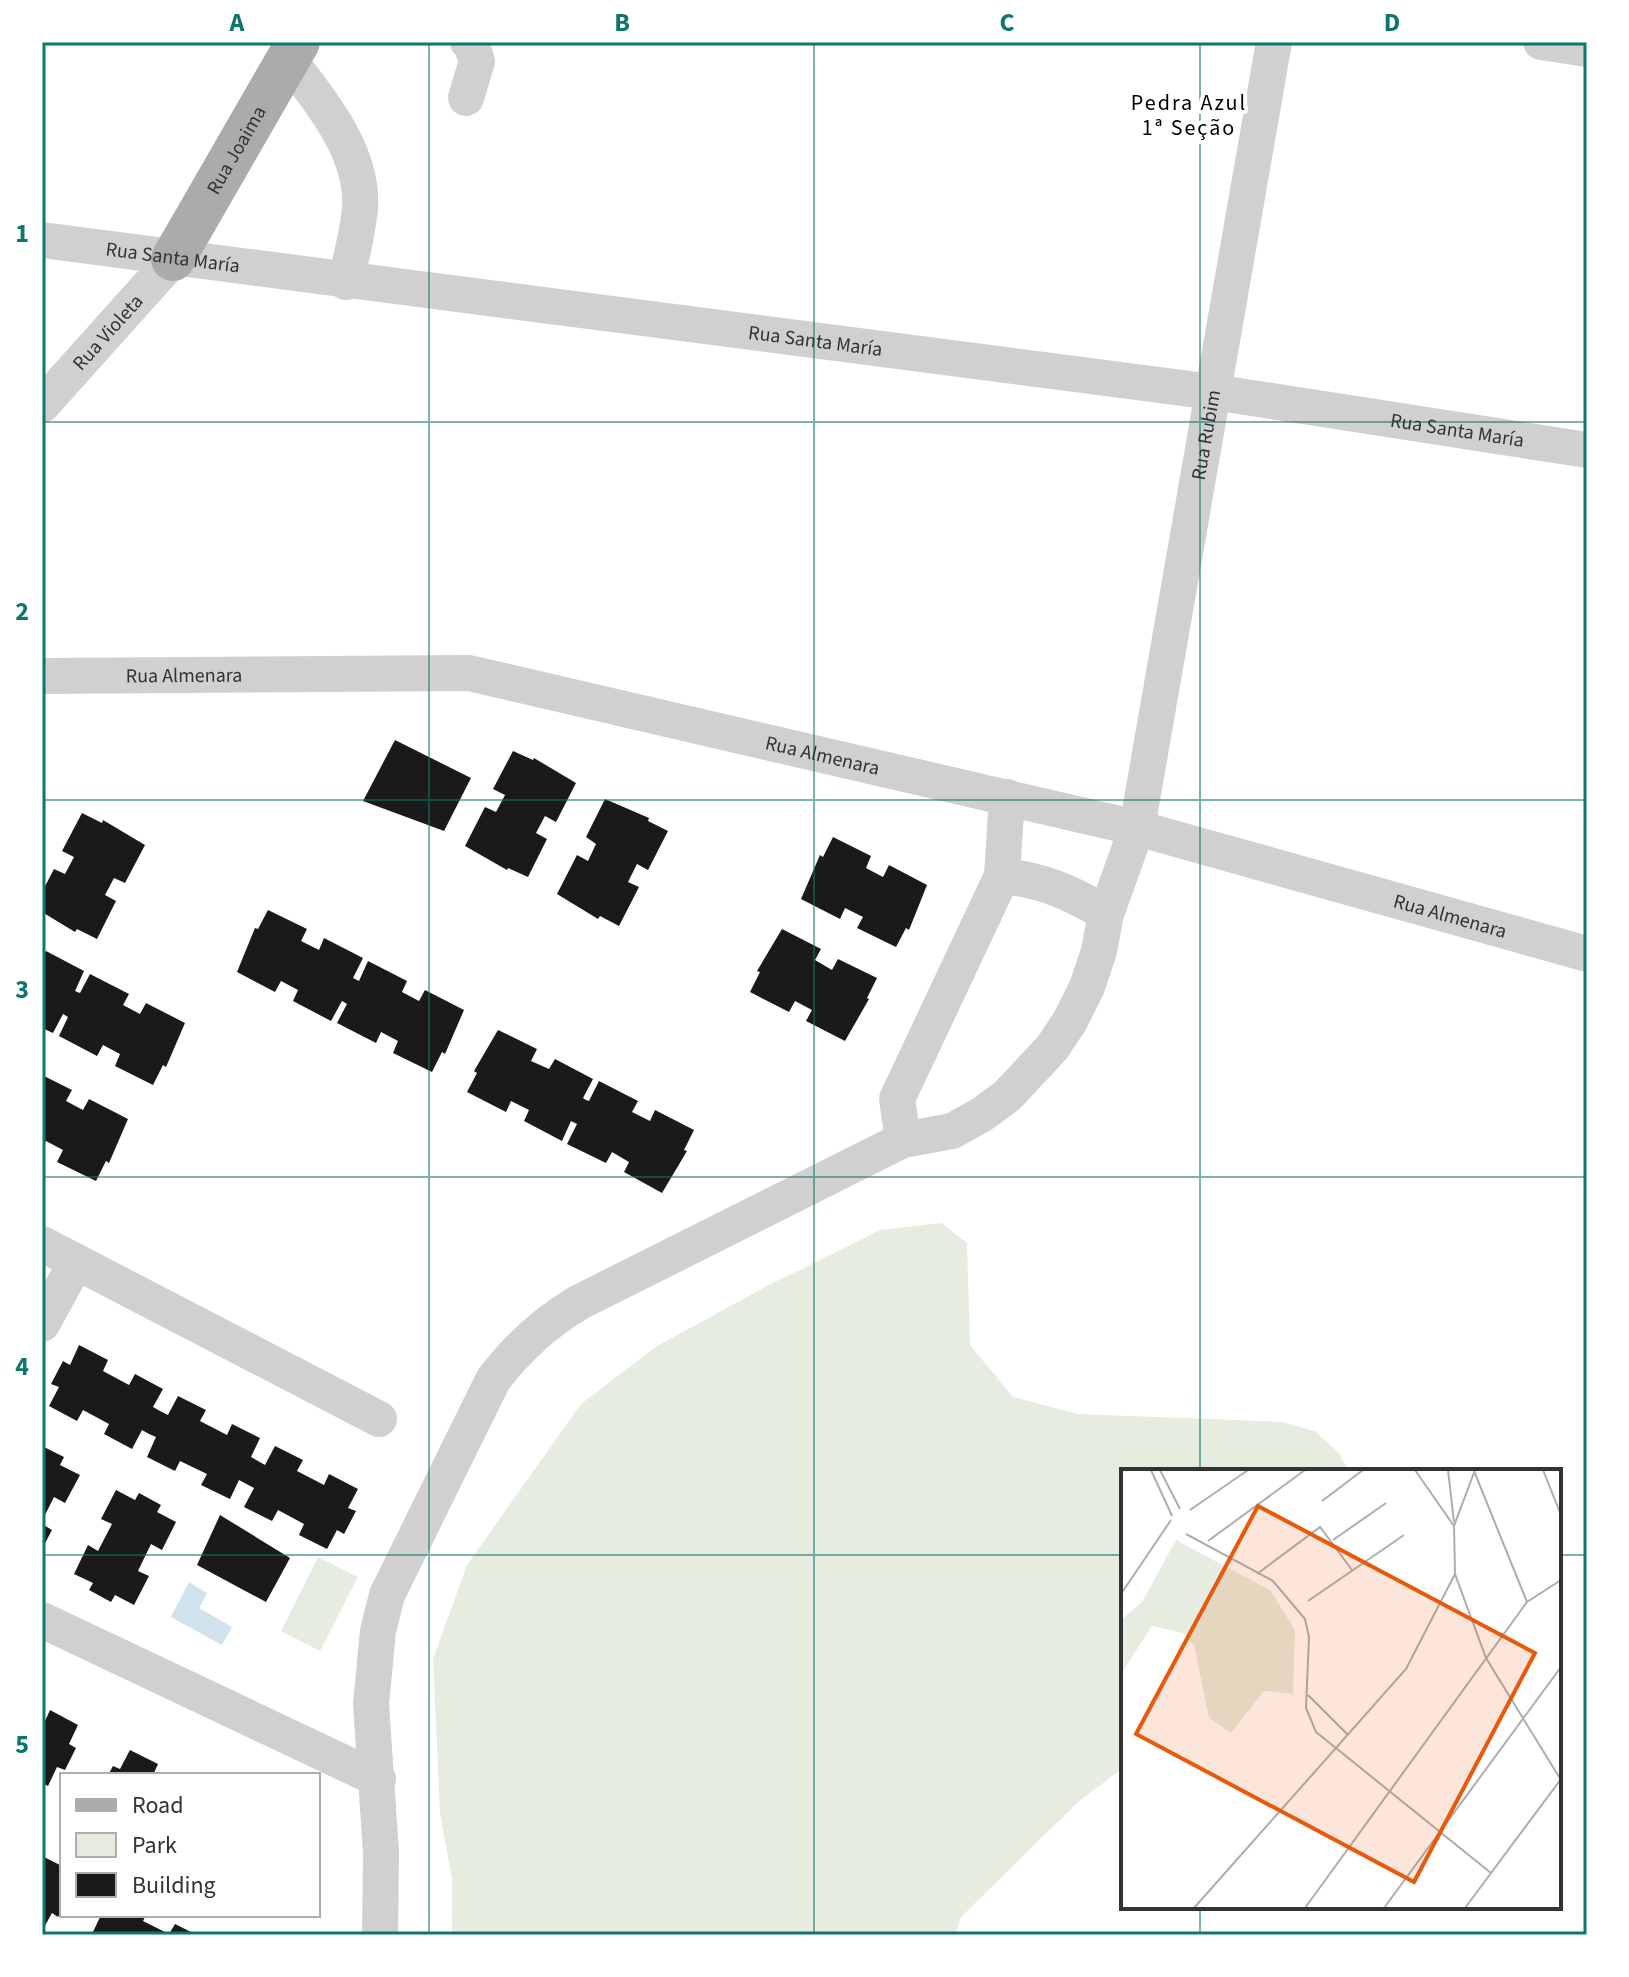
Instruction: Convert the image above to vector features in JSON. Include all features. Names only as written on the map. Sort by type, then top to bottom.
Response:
[{"type":"main road","name":"Rua Joaima","points":[[173,259],[293,50]]},
{"type":"street","points":[[466,98],[477,61],[468,42]]},
{"type":"street","name":"Rua Rubim","points":[[380,1935],[381,1853],[373,1742],[373,1667],[387,1595],[493,1380],[510,1357],[553,1318],[578,1303],[903,1140],[952,1131],[981,1115],[1007,1096],[1052,1048],[1087,987],[1099,951],[1106,914],[1137,828],[1274,42]]},
{"type":"street","points":[[1541,42],[1587,49]]},
{"type":"street","points":[[293,50],[330,113],[356,172],[360,206],[346,282]]},
{"type":"street","name":"Rua Santa María","points":[[42,240],[346,282],[1213,392],[1587,450]]},
{"type":"street","name":"Rua Violeta","points":[[42,405],[173,259]]},
{"type":"street","name":"Rua Almenara","points":[[42,676],[469,673],[1137,828],[1587,954]]},
{"type":"street","points":[[903,1140],[897,1099],[1002,876],[1007,797]]},
{"type":"street","points":[[1002,876],[1051,885],[1079,897],[1106,914]]},
{"type":"street","points":[[42,1244],[379,1419]]},
{"type":"street","points":[[42,1324],[76,1262]]},
{"type":"street","points":[[42,1620],[378,1779]]},
{"type":"green space","points":[[941,1223],[967,1243],[970,1345],[1013,1397],[1078,1414],[1282,1422],[1315,1431],[1339,1453],[1348,1469],[1121,1469],[1121,1770],[1078,1802],[961,1917],[955,1935],[452,1935],[452,1879],[440,1813],[433,1659],[467,1565],[581,1404],[657,1346],[767,1286],[880,1230]]},
{"type":"green space","points":[[318,1557],[358,1577],[320,1651],[281,1631]]},
{"type":"water","points":[[189,1582],[207,1593],[199,1608],[232,1627],[222,1645],[171,1617]]},
{"type":"building","points":[[395,740],[471,778],[444,831],[363,801]]},
{"type":"building","points":[[513,751],[534,758],[576,783],[556,822],[545,816],[536,833],[547,839],[528,877],[507,870],[465,846],[485,807],[496,812],[505,795],[493,789]]},
{"type":"building","points":[[605,799],[649,818],[648,821],[668,831],[648,870],[637,864],[628,882],[639,887],[619,926],[600,916],[598,919],[557,894],[577,855],[588,861],[596,844],[586,837]]},
{"type":"building","points":[[82,813],[102,823],[103,820],[145,845],[125,883],[114,878],[105,895],[116,901],[97,939],[77,929],[75,932],[42,912],[42,892],[54,869],[65,874],[74,857],[62,851]]},
{"type":"building","points":[[833,837],[871,856],[866,868],[883,877],[889,865],[927,885],[909,930],[906,928],[896,947],[857,928],[863,917],[845,908],[840,919],[801,899],[820,855],[823,857]]},
{"type":"building","points":[[268,910],[307,929],[301,941],[319,950],[324,938],[363,958],[353,978],[359,981],[368,961],[407,981],[402,992],[419,1001],[425,990],[464,1010],[445,1054],[442,1052],[432,1072],[393,1053],[398,1041],[381,1032],[376,1043],[337,1023],[347,1004],[344,1002],[331,1021],[293,1001],[298,990],[281,981],[275,992],[237,972],[255,928],[258,929]]},
{"type":"building","points":[[782,929],[821,949],[815,960],[832,970],[838,959],[877,978],[845,1041],[806,1021],[812,1010],[795,1001],[789,1012],[750,992],[760,972],[757,971]]},
{"type":"building","points":[[46,951],[84,971],[75,991],[80,993],[90,974],[129,994],[123,1005],[140,1014],[146,1003],[185,1023],[166,1067],[163,1065],[153,1085],[115,1066],[120,1054],[103,1045],[97,1056],[59,1036],[68,1017],[63,1014],[53,1033],[42,1028],[42,959]]},
{"type":"building","points":[[498,1030],[537,1049],[531,1061],[549,1069],[555,1059],[593,1079],[583,1098],[586,1100],[589,1101],[599,1081],[638,1101],[632,1112],[650,1121],[655,1110],[694,1130],[684,1150],[687,1151],[662,1193],[624,1172],[629,1162],[612,1152],[606,1163],[567,1144],[577,1124],[571,1121],[562,1141],[524,1121],[529,1110],[511,1101],[506,1112],[467,1092],[477,1073],[474,1071]]},
{"type":"building","points":[[42,1075],[72,1090],[66,1101],[83,1110],[89,1099],[128,1119],[109,1163],[106,1161],[96,1181],[57,1162],[63,1150],[46,1141],[42,1148]]},
{"type":"building","points":[[79,1345],[108,1360],[103,1371],[129,1385],[135,1374],[163,1389],[153,1407],[160,1411],[168,1415],[178,1396],[206,1410],[200,1421],[227,1435],[232,1424],[260,1438],[251,1457],[265,1465],[275,1446],[303,1460],[297,1471],[324,1485],[329,1474],[358,1489],[348,1508],[356,1511],[344,1534],[337,1530],[327,1549],[299,1535],[304,1524],[278,1510],[272,1521],[244,1507],[254,1488],[239,1480],[230,1499],[201,1485],[207,1474],[180,1461],[175,1471],[147,1457],[156,1437],[142,1430],[132,1449],[104,1434],[109,1424],[83,1410],[77,1421],[49,1406],[59,1387],[51,1384],[63,1361],[70,1365]]},
{"type":"building","points":[[42,1446],[64,1457],[60,1465],[80,1475],[65,1503],[54,1497],[42,1521]]},
{"type":"building","points":[[116,1490],[135,1500],[139,1493],[161,1505],[157,1512],[176,1522],[162,1550],[151,1544],[138,1571],[149,1576],[134,1605],[115,1595],[111,1602],[89,1590],[93,1583],[74,1574],[88,1545],[98,1551],[112,1524],[101,1519]]},
{"type":"building","points":[[220,1515],[290,1558],[266,1602],[197,1565]]},
{"type":"building","points":[[42,1524],[52,1530],[42,1549]]},
{"type":"building","points":[[50,1710],[78,1725],[69,1744],[76,1748],[65,1770],[57,1767],[48,1786],[42,1783],[42,1720],[45,1721]]},
{"type":"building","points":[[130,1750],[158,1764],[154,1773],[109,1773],[113,1766],[120,1769]]},
{"type":"building","points":[[44,1857],[60,1865],[60,1914],[58,1917],[52,1913],[42,1931]]},
{"type":"building","points":[[100,1917],[145,1917],[143,1921],[169,1934],[175,1924],[197,1935],[95,1935],[92,1934]]},
{"type":"district","name":"Pedra Azul 1ª Seção","points":[[1189,114]]}]
